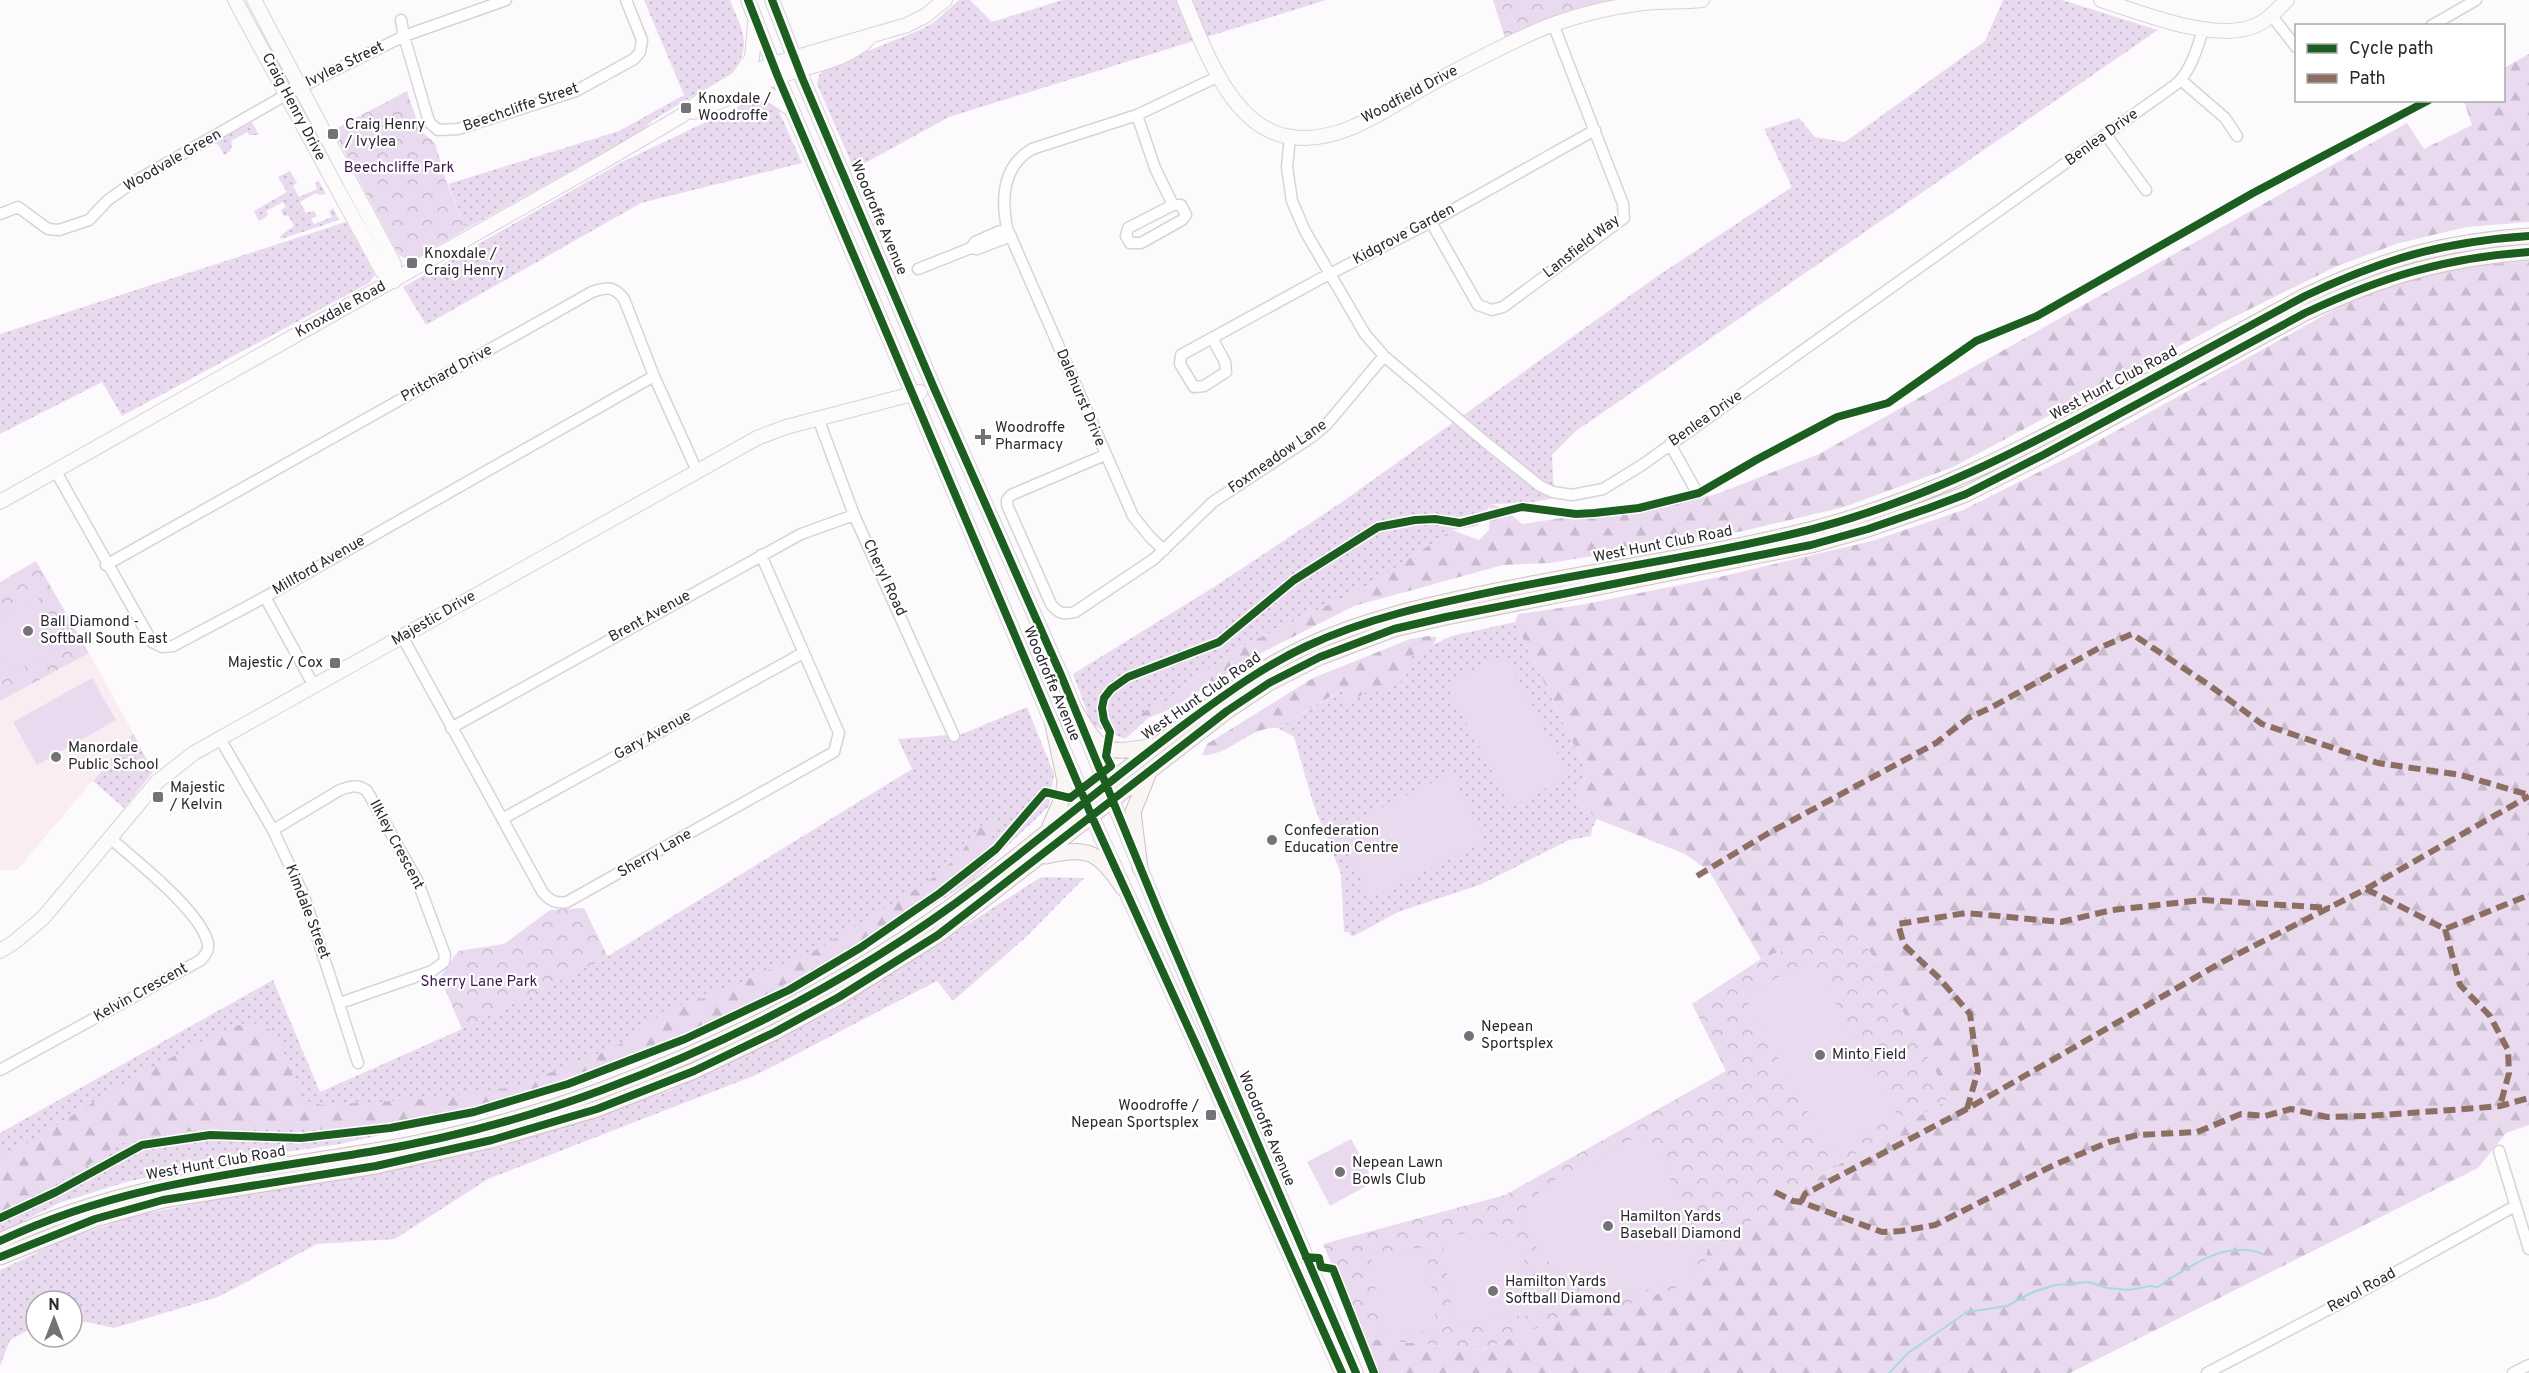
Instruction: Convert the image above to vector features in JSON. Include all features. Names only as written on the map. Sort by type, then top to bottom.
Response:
[{"type":"main road","name":"West Hunt Club Road","points":[[0,1241],[61,1215],[146,1190],[205,1177],[370,1152],[437,1138],[573,1101],[619,1084],[726,1038],[784,1010],[842,977],[936,918],[1156,745],[1259,671],[1343,630],[1428,605],[1747,543],[1811,529],[1873,511],[1956,480],[2035,442],[2305,296],[2347,276],[2400,257],[2438,247],[2488,239],[2529,236]]},
{"type":"main road","name":"West Hunt Club Road","points":[[0,1257],[95,1219],[163,1200],[432,1155],[537,1128],[624,1099],[740,1049],[839,997],[938,934],[1227,711],[1256,692],[1320,657],[1394,629],[1751,558],[1868,530],[1966,494],[2043,455],[2305,313],[2348,293],[2392,276],[2436,264],[2489,255],[2529,252]]},
{"type":"main road","points":[[1075,710],[1094,741],[1103,747],[1120,751],[1156,745]]},
{"type":"main road","points":[[1048,830],[1065,789],[1053,725]]},
{"type":"main road","points":[[1140,868],[1133,812],[1149,773]]},
{"type":"main road","points":[[1040,857],[1070,850],[1092,854],[1107,864],[1124,888]]},
{"type":"street","name":"Craig Henry Drive","points":[[235,0],[382,271],[393,281]]},
{"type":"street","name":"Craig Henry Drive","points":[[254,0],[394,264],[393,281]]},
{"type":"street","name":"Ivylea Street","points":[[287,95],[404,36],[506,0]]},
{"type":"street","name":"Beechcliffe Street","points":[[404,36],[430,123],[438,130],[447,131],[576,91],[634,59],[640,52],[642,40],[626,0]]},
{"type":"street","name":"Woodroffe Avenue","points":[[748,0],[775,70],[957,494],[1084,801],[1197,1047],[1342,1373]]},
{"type":"street","name":"Woodroffe Avenue","points":[[772,0],[799,72],[1075,710],[1140,868],[1356,1373]]},
{"type":"street","points":[[869,38],[916,20],[945,0]]},
{"type":"street","name":"Woodfield Drive","points":[[1184,0],[1217,78],[1230,96],[1259,123],[1290,137],[1331,135],[1553,24],[1587,13],[1643,3],[1700,0]]},
{"type":"street","points":[[2101,0],[2203,30],[2224,32],[2258,25],[2272,16],[2287,0]]},
{"type":"street","points":[[2434,24],[2476,0]]},
{"type":"street","points":[[2272,16],[2295,46]]},
{"type":"street","points":[[401,20],[404,36]]},
{"type":"street","points":[[736,79],[752,58],[755,20]]},
{"type":"street","name":"Lansfield Way","points":[[1431,222],[1478,305],[1492,310],[1503,307],[1624,218],[1623,204],[1553,24]]},
{"type":"street","name":"Benlea Drive","points":[[1290,137],[1287,167],[1292,201],[1305,231],[1365,334],[1384,356],[1540,486],[1562,495],[1582,494],[1610,486],[2181,80],[2195,53],[2203,30]]},
{"type":"street","name":"Knoxdale Road","points":[[0,502],[681,116],[734,95],[794,58],[855,38],[869,38]]},
{"type":"street","name":"Knoxdale Road","points":[[681,116],[700,101],[736,79],[775,70],[799,72],[860,47],[869,38]]},
{"type":"street","name":"Dalehurst Drive","points":[[1164,550],[1136,521],[1105,455],[1009,232],[1004,213],[1005,194],[1008,174],[1022,155],[1032,149],[1137,114],[1217,78]]},
{"type":"street","points":[[2181,80],[2225,118],[2237,136]]},
{"type":"street","points":[[734,95],[768,94],[776,97],[792,110]]},
{"type":"street","name":"Woodvale Green","points":[[0,214],[18,207],[48,230],[54,231],[89,220],[108,200],[132,183],[287,95]]},
{"type":"street","points":[[1137,114],[1155,168],[1173,205]]},
{"type":"street","name":"Kidgrove Garden","points":[[1212,338],[1225,362],[1226,372],[1204,386],[1194,387],[1180,364],[1181,355],[1212,338],[1331,273],[1431,222],[1595,130]]},
{"type":"street","points":[[2106,135],[2146,190]]},
{"type":"street","points":[[1173,205],[1181,205],[1185,211],[1186,215],[1182,220],[1141,243],[1131,243],[1126,236],[1128,228],[1173,205]]},
{"type":"street","points":[[918,269],[971,248],[975,242],[1009,232]]},
{"type":"street","name":"Pritchard Drive","points":[[106,565],[592,292],[608,287],[618,291],[624,299],[654,376],[697,471]]},
{"type":"street","name":"Foxmeadow Lane","points":[[1105,455],[1011,495],[1007,500],[1007,505],[1050,604],[1057,612],[1066,615],[1075,612],[1164,550],[1213,502],[1327,424],[1384,356]]},
{"type":"street","name":"Millford Avenue","points":[[55,471],[106,565],[152,642],[162,647],[173,646],[265,597],[654,376]]},
{"type":"street","name":"Majestic Drive","points":[[0,951],[43,918],[157,782],[219,737],[403,638],[757,438],[818,418],[934,388]]},
{"type":"street","name":"Cheryl Road","points":[[818,418],[854,515],[954,736]]},
{"type":"street","points":[[1670,444],[1694,487]]},
{"type":"street","points":[[957,494],[977,486]]},
{"type":"street","name":"Brent Avenue","points":[[451,728],[761,555],[801,534],[854,515]]},
{"type":"street","name":"Sherry Lane","points":[[403,638],[451,728],[504,818],[543,893],[550,901],[567,902],[584,895],[834,752],[839,733],[761,555]]},
{"type":"street","points":[[265,597],[314,686]]},
{"type":"street","name":"Gary Avenue","points":[[504,818],[803,653]]},
{"type":"street","name":"Kimdale Street","points":[[219,737],[273,830],[304,896],[358,1063]]},
{"type":"street","name":"Ilkley Crescent","points":[[273,830],[340,790],[350,786],[361,786],[367,791],[417,880],[445,955],[444,962],[432,971],[340,1003]]},
{"type":"street","name":"Kelvin Crescent","points":[[0,1070],[201,960],[208,951],[208,942],[188,908],[110,838]]},
{"type":"street","points":[[1197,1047],[1213,1039]]},
{"type":"street","points":[[2499,1151],[2529,1248]]},
{"type":"street","name":"Revol Road","points":[[2206,1373],[2335,1306],[2515,1206]]},
{"type":"street","points":[[2513,1373],[2529,1365]]},
{"type":"shaded area","name":"Manordale Public School","points":[[89,653],[133,733],[17,870],[0,870],[0,701]]},
{"type":"green space","points":[[644,0],[730,0],[743,37],[743,54],[739,63],[732,72],[652,121],[642,131],[466,229],[448,184],[619,131],[684,95]]},
{"type":"green space","points":[[959,0],[970,0],[992,22],[1062,0],[1326,0],[949,117],[854,169],[817,84],[819,75],[826,68],[922,29],[934,22]]},
{"type":"green space","points":[[1493,0],[1613,0],[1555,16],[1505,38]]},
{"type":"green space","points":[[2003,0],[2062,0],[2158,30],[1576,431],[1552,455],[1554,498],[1527,503],[1491,504],[1478,526],[1452,530],[1370,585],[1240,647],[1177,692],[1125,739],[1092,725],[1073,674],[1214,587],[1342,502],[1656,277],[1792,187],[1764,129],[1799,118],[1815,137],[1845,142],[1985,41]]},
{"type":"green space","points":[[2529,54],[2529,222],[2466,227],[2396,244],[2335,267],[2228,320],[1953,467],[1844,507],[1743,531],[1550,563],[1503,565],[1354,606],[1253,657],[1171,709],[1143,720],[1139,719],[1139,715],[1177,692],[1240,647],[1370,585],[1452,530],[1479,540],[1489,530],[1490,504],[1504,508],[1522,524],[1714,495],[1819,454],[2407,123],[2424,149],[2472,125],[2464,102],[2505,102],[2505,67]]},
{"type":"green space","name":"Beechcliffe Park","points":[[407,91],[420,130],[435,143],[446,181],[466,229],[410,262],[398,254],[333,130]]},
{"type":"green space","points":[[765,100],[778,109],[802,163],[641,203],[426,325],[403,287],[622,162],[750,101]]},
{"type":"green space","points":[[252,122],[259,135],[249,135],[247,132],[231,141],[230,151],[224,155],[219,145],[213,143]]},
{"type":"green space","points":[[290,171],[297,183],[293,186],[299,197],[317,189],[315,184],[318,180],[326,194],[316,193],[300,202],[306,213],[314,211],[317,216],[311,219],[314,224],[332,217],[329,212],[333,208],[339,220],[281,239],[280,236],[294,226],[288,215],[284,217],[281,210],[286,207],[283,202],[266,211],[268,214],[259,221],[254,211],[287,192],[278,177]]},
{"type":"green space","points":[[346,222],[375,275],[369,283],[122,416],[102,382],[0,434],[0,334]]},
{"type":"green space","points":[[2529,261],[2529,1125],[2506,1133],[2478,1168],[2070,1373],[1378,1373],[1363,1338],[1481,1350],[1537,1328],[1582,1305],[1626,1305],[1708,1248],[1899,1126],[1947,1101],[1936,1072],[1853,921],[1761,959],[1709,871],[1685,854],[1597,819],[1576,799],[1587,772],[1515,622],[1518,614],[1580,605],[1719,577],[1872,541],[1963,510],[2071,456],[2346,303],[2399,283],[2465,266]]},
{"type":"green space","points":[[36,561],[89,653],[0,701],[0,582]]},
{"type":"green space","name":"Ball Diamond - Softball South East","points":[[37,596],[64,644],[12,674],[0,653],[0,617]]},
{"type":"green space","points":[[1515,622],[1587,772],[1576,799],[1597,819],[1591,836],[1569,840],[1482,884],[1398,912],[1352,937],[1349,932],[1344,932],[1341,874],[1313,803],[1294,737],[1278,728],[1344,689],[1451,636]]},
{"type":"green space","points":[[1437,637],[1434,644],[1409,657],[1410,669],[1403,680],[1380,693],[1376,687],[1345,704],[1343,689],[1278,728],[1258,732],[1222,751],[1202,755],[1207,744],[1313,678],[1410,639]]},
{"type":"green space","points":[[1505,654],[1569,776],[1511,807],[1446,684]]},
{"type":"green space","points":[[92,678],[116,720],[37,765],[13,722]]},
{"type":"green space","points":[[1027,707],[1054,774],[1049,806],[971,881],[817,979],[623,1069],[517,1105],[340,1144],[232,1160],[126,1182],[59,1203],[0,1233],[0,1133],[273,980],[320,1092],[462,1029],[608,956],[912,769],[898,739],[962,734]]},
{"type":"green space","points":[[133,733],[153,772],[124,808],[93,781]]},
{"type":"green space","points":[[1452,773],[1485,841],[1370,898],[1336,830]]},
{"type":"green space","points":[[989,819],[996,826],[983,856],[945,886],[855,946],[731,1013],[590,1073],[471,1107],[382,1124],[319,1129],[226,1127],[176,1133],[118,1144],[83,1169],[0,1212],[0,1155],[29,1142],[133,1078],[219,1032],[248,1022],[266,1026],[278,1038],[303,1100],[322,1105],[426,1099],[509,1088],[595,1056],[626,1041],[668,1008],[694,1002],[816,950],[933,878],[959,856],[975,832]]},
{"type":"green space","points":[[1041,877],[1084,878],[1026,937],[953,1001],[937,981],[756,1075],[488,1179],[395,1239],[317,1244],[218,1297],[114,1328],[84,1322],[84,1289],[24,1289],[24,1332],[10,1340],[0,1366],[0,1270],[68,1238],[134,1216],[257,1191],[366,1175],[500,1147],[671,1090],[836,1009]]},
{"type":"green space","name":"Sherry Lane Park","points":[[584,908],[608,957],[462,1029],[440,977],[458,951],[504,944],[550,910]]},
{"type":"green space","points":[[1853,921],[1936,1072],[1947,1101],[1899,1126],[1708,1248],[1702,1279],[1626,1305],[1582,1305],[1537,1328],[1481,1350],[1363,1338],[1323,1244],[1505,1195],[1726,1071],[1692,1004],[1761,959]]},
{"type":"green space","name":"Minto Field","points":[[1812,959],[1897,1115],[1830,1152],[1744,995]]},
{"type":"green space","name":"Nepean Lawn Bowls Club","points":[[1351,1139],[1374,1182],[1330,1206],[1307,1162]]},
{"type":"green space","name":"Hamilton Yards Baseball Diamond","points":[[1638,1139],[1650,1143],[1655,1148],[1697,1238],[1694,1277],[1622,1296],[1593,1296],[1566,1280],[1538,1250],[1521,1215],[1545,1185],[1631,1140]]},
{"type":"green space","name":"Hamilton Yards Softball Diamond","points":[[1472,1232],[1501,1238],[1520,1255],[1544,1306],[1540,1313],[1454,1326],[1442,1238]]},
{"type":"green space","points":[[1426,1247],[1437,1329],[1382,1336],[1371,1254]]},
{"type":"waterway","points":[[1889,1373],[1908,1353],[1967,1312],[2007,1306],[2033,1292],[2055,1285],[2088,1282],[2108,1288],[2129,1290],[2150,1286],[2158,1287],[2208,1257],[2235,1250],[2249,1250],[2263,1254]]},
{"type":"marked path","points":[[1697,876],[1767,834],[1936,743],[1968,718],[2099,648],[2132,634],[2209,685],[2262,724],[2378,763],[2461,775],[2529,795]]},
{"type":"marked path","points":[[1801,1202],[1805,1194],[1967,1109],[2224,961],[2366,889],[2529,796]]},
{"type":"marked path","points":[[2366,889],[2445,929],[2529,895]]},
{"type":"marked path","points":[[1967,1109],[1978,1071],[1970,1014],[1939,978],[1904,945],[1898,924],[1966,913],[2061,922],[2112,910],[2203,900],[2330,908]]},
{"type":"marked path","points":[[2445,929],[2460,985],[2490,1016],[2508,1050],[2509,1073],[2500,1106]]},
{"type":"marked path","points":[[1775,1192],[1793,1201],[1882,1232],[1901,1231],[1935,1225],[2054,1165],[2109,1142],[2138,1135],[2197,1132],[2241,1114],[2265,1116],[2291,1109],[2327,1117],[2368,1116],[2500,1106],[2529,1098]]},
{"type":"cycle path","points":[[748,0],[778,77],[1092,817],[1342,1373]]},
{"type":"cycle path","points":[[772,0],[803,80],[934,388],[1061,675],[1161,918],[1356,1373]]},
{"type":"cycle path","points":[[0,1218],[56,1192],[142,1145],[210,1135],[301,1138],[390,1128],[474,1112],[568,1084],[685,1039],[789,990],[860,948],[940,893],[996,849],[1045,792],[1070,798],[1111,766],[1106,756],[1110,732],[1104,720],[1102,708],[1104,698],[1111,689],[1128,677],[1219,642],[1294,580],[1378,527],[1435,519],[1460,523],[1522,507],[1576,514],[1594,513],[1639,508],[1699,493],[1837,417],[1888,403],[1976,341],[2037,316],[2253,193],[2425,102]]},
{"type":"cycle path","points":[[0,1241],[45,1222],[135,1193],[227,1174],[398,1147],[457,1134],[545,1110],[602,1090],[750,1026],[798,1002],[891,947],[980,885],[1136,761],[1232,690],[1307,646],[1354,627],[1427,606],[1540,582],[1735,547],[1855,517],[1935,488],[2012,453],[2333,283],[2414,254],[2468,243],[2529,236]]},
{"type":"cycle path","points":[[0,1257],[95,1219],[163,1200],[376,1166],[492,1140],[597,1109],[694,1071],[775,1032],[839,997],[938,935],[1227,711],[1269,683],[1320,657],[1394,629],[1811,545],[1868,529],[1966,494],[2333,300],[2387,279],[2441,264],[2529,252]]},
{"type":"cycle path","points":[[1306,1257],[1319,1258],[1321,1267],[1333,1269],[1374,1373]]},
{"type":"place","name":"Knoxdale / Woodroffe","points":[[686,108]]},
{"type":"place","name":"Craig Henry / Ivylea","points":[[333,134]]},
{"type":"place","name":"Knoxdale / Craig Henry","points":[[412,263]]},
{"type":"place","name":"Woodroffe Pharmacy","points":[[983,437]]},
{"type":"place","name":"Ball Diamond - Softball South East","points":[[28,631]]},
{"type":"place","name":"Majestic / Cox","points":[[335,663]]},
{"type":"place","name":"Manordale Public School","points":[[56,757]]},
{"type":"place","name":"Majestic / Kelvin","points":[[158,797]]},
{"type":"place","name":"Confederation Education Centre","points":[[1272,840]]},
{"type":"place","name":"Nepean Sportsplex","points":[[1469,1036]]},
{"type":"place","name":"Minto Field","points":[[1820,1055]]},
{"type":"place","name":"Woodroffe / Nepean Sportsplex","points":[[1211,1115]]},
{"type":"place","name":"Nepean Lawn Bowls Club","points":[[1340,1172]]},
{"type":"place","name":"Hamilton Yards Baseball Diamond","points":[[1608,1226]]},
{"type":"place","name":"Hamilton Yards Softball Diamond","points":[[1493,1291]]}]
